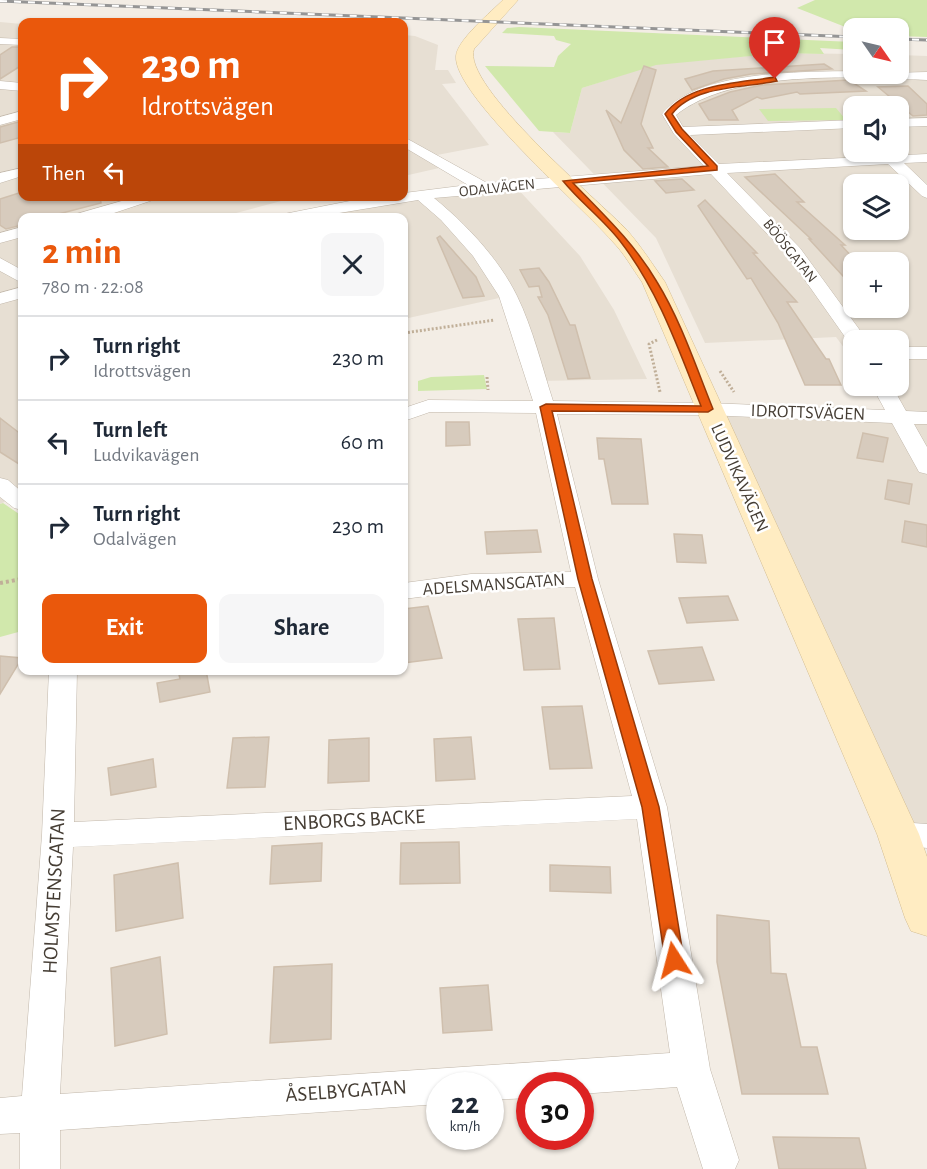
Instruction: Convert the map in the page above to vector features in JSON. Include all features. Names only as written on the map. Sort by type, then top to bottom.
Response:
[{"type":"street","name":"LUDVIKAVÄGEN","points":[[511,0],[467,48],[465,68],[477,87],[512,129],[622,238],[653,282],[708,409],[913,835],[927,918]]},
{"type":"street","points":[[0,41],[18,42]]},
{"type":"street","points":[[843,124],[679,131],[669,114],[675,105],[692,95],[715,87],[798,78],[927,76]]},
{"type":"street","points":[[0,85],[18,87]]},
{"type":"street","points":[[0,121],[18,116]]},
{"type":"street","points":[[909,123],[927,122]]},
{"type":"street","name":"BÖÖSGATAN","points":[[679,131],[794,252],[850,330]]},
{"type":"street","points":[[408,143],[484,188]]},
{"type":"street","name":"ODALVÄGEN","points":[[909,158],[927,158]]},
{"type":"street","name":"ODALVÄGEN","points":[[408,197],[715,168],[843,161]]},
{"type":"street","points":[[894,162],[927,193]]},
{"type":"street","points":[[0,178],[18,173]]},
{"type":"street","points":[[421,195],[447,217],[479,253],[508,296],[546,407],[585,579],[651,807],[691,1069],[719,1160]]},
{"type":"street","points":[[97,213],[140,201]]},
{"type":"street","points":[[339,201],[347,206]]},
{"type":"street","name":"ODALVÄGEN","points":[[311,213],[381,201]]},
{"type":"street","points":[[0,238],[18,233]]},
{"type":"street","points":[[0,263],[18,275]]},
{"type":"street","points":[[0,299],[18,293]]},
{"type":"street","points":[[909,352],[927,353]]},
{"type":"street","points":[[887,396],[927,467]]},
{"type":"street","name":"IDROTTSVÄGEN","points":[[408,414],[428,406],[546,407],[708,409],[927,418]]},
{"type":"street","points":[[0,485],[18,500]]},
{"type":"street","name":"ADELSMANSGATAN","points":[[408,590],[471,582],[585,579]]},
{"type":"street","name":"HOLMSTENSGATAN","points":[[40,1169],[40,1112],[58,835],[63,675]]},
{"type":"street","name":"ENBORGS BACKE","points":[[58,835],[651,807]]},
{"type":"street","name":"ÅSELBYGATAN","points":[[0,1116],[691,1069]]},
{"type":"path","points":[[408,332],[515,317]]},
{"type":"path","points":[[661,396],[649,344],[676,331]]},
{"type":"path","points":[[0,583],[18,580]]},
{"type":"shaded area","points":[[0,22],[18,24],[18,201],[281,201],[236,213],[18,213],[18,500],[15,497],[0,504]]},
{"type":"shaded area","points":[[408,35],[438,45],[435,70],[448,70],[456,83],[442,84],[489,145],[432,156],[448,166],[408,175]]},
{"type":"shaded area","points":[[782,53],[843,54],[843,84],[909,84],[909,55],[927,56],[927,836],[898,834],[708,409],[898,416],[882,396],[909,396],[909,330],[843,330],[843,346],[836,337],[705,343],[656,238],[553,132],[570,133],[582,88],[656,64]]},
{"type":"shaded area","points":[[515,186],[580,256],[614,310],[647,379],[537,381],[508,296],[408,318],[408,213],[321,213]]},
{"type":"green space","points":[[815,0],[927,0],[927,37],[909,36],[909,18],[843,18],[843,26],[797,8]]},
{"type":"green space","points":[[507,28],[843,42],[843,49],[820,48],[824,54],[782,53],[656,65],[582,88],[570,133],[539,131],[485,66],[554,67],[558,56],[571,44],[556,40],[554,36],[502,33]]},
{"type":"green space","points":[[836,108],[843,116],[843,120],[768,121],[759,109]]},
{"type":"green space","points":[[484,375],[487,389],[418,391],[418,381],[431,377]]},
{"type":"green space","points":[[3,503],[18,513],[18,632],[0,637],[0,504]]},
{"type":"building","points":[[12,47],[18,47],[18,68],[0,79],[0,55]]},
{"type":"building","points":[[824,64],[832,69],[751,74],[724,79],[692,90],[685,79],[713,71]]},
{"type":"building","points":[[644,66],[656,70],[641,124],[653,148],[648,148],[668,167],[643,169],[624,150],[606,110],[621,123]]},
{"type":"building","points":[[843,80],[843,84],[855,84],[866,91],[800,94],[797,92],[762,99],[757,97],[732,110],[738,120],[709,120],[699,104],[730,92],[762,85]]},
{"type":"building","points":[[908,86],[927,104],[927,115],[913,116],[909,113],[909,96],[889,96],[878,87]]},
{"type":"building","points":[[18,122],[18,138],[0,143],[0,127]]},
{"type":"building","points":[[775,174],[804,202],[797,202],[845,245],[841,245],[848,252],[843,252],[843,276],[809,239],[811,239],[745,177]]},
{"type":"building","points":[[682,179],[694,190],[666,193],[655,181]]},
{"type":"building","points":[[18,193],[18,201],[101,201],[101,203],[62,213],[18,213],[18,226],[6,229],[0,225],[0,199]]},
{"type":"building","points":[[705,200],[757,253],[753,253],[797,302],[787,302],[826,359],[829,359],[841,385],[805,385],[778,323],[751,278],[747,279],[698,206]]},
{"type":"building","points":[[440,236],[476,277],[484,296],[463,298],[437,238]]},
{"type":"building","points":[[539,268],[549,282],[570,325],[575,325],[590,378],[568,379],[548,315],[538,297],[542,297],[539,286],[529,287],[520,270]]},
{"type":"building","points":[[0,418],[18,432],[18,463],[0,452]]},
{"type":"building","points":[[446,422],[469,422],[470,445],[446,446]]},
{"type":"building","points":[[863,433],[888,438],[883,462],[857,458]]},
{"type":"building","points":[[597,438],[641,439],[648,504],[612,504],[604,459],[599,459]]},
{"type":"building","points":[[888,480],[912,484],[909,504],[885,499]]},
{"type":"building","points":[[905,521],[927,525],[927,547],[902,542]]},
{"type":"building","points":[[537,530],[541,552],[487,554],[485,532]]},
{"type":"building","points":[[674,534],[702,535],[706,563],[677,562]]},
{"type":"building","points":[[728,596],[738,620],[687,623],[679,598]]},
{"type":"building","points":[[428,606],[442,658],[408,662],[408,608]]},
{"type":"building","points":[[554,618],[560,669],[524,670],[518,619]]},
{"type":"building","points":[[702,647],[714,680],[659,684],[648,651]]},
{"type":"building","points":[[0,656],[18,658],[18,665],[0,694]]},
{"type":"building","points":[[179,675],[207,675],[210,692],[160,702],[157,683],[180,679]]},
{"type":"building","points":[[582,706],[592,768],[550,769],[542,707]]},
{"type":"building","points":[[269,737],[265,787],[227,788],[233,738]]},
{"type":"building","points":[[471,737],[475,779],[436,781],[434,739]]},
{"type":"building","points":[[369,738],[369,781],[328,783],[329,740]]},
{"type":"building","points":[[153,759],[156,787],[111,795],[108,768]]},
{"type":"building","points":[[459,842],[460,883],[400,884],[401,843]]},
{"type":"building","points":[[322,843],[321,881],[270,884],[272,846]]},
{"type":"building","points":[[178,863],[183,918],[116,931],[114,875]]},
{"type":"building","points":[[550,865],[610,867],[611,893],[550,891]]},
{"type":"building","points":[[717,915],[769,921],[771,973],[786,974],[801,1047],[817,1047],[828,1094],[742,1094],[717,962]]},
{"type":"building","points":[[160,957],[167,1034],[115,1046],[111,968]]},
{"type":"building","points":[[332,964],[331,1039],[270,1043],[274,967]]},
{"type":"building","points":[[488,985],[492,1030],[443,1033],[440,988]]},
{"type":"building","points":[[773,1137],[859,1138],[866,1169],[779,1169]]},
{"type":"railway","points":[[0,1],[403,18]]},
{"type":"railway","points":[[408,18],[843,37]]},
{"type":"railway","points":[[909,39],[927,40]]},
{"type":"route","points":[[674,960],[651,807],[585,579],[546,407],[708,409],[653,282],[622,238],[567,181],[715,168],[679,131],[669,114],[675,105],[692,95],[715,87],[775,79]]}]
